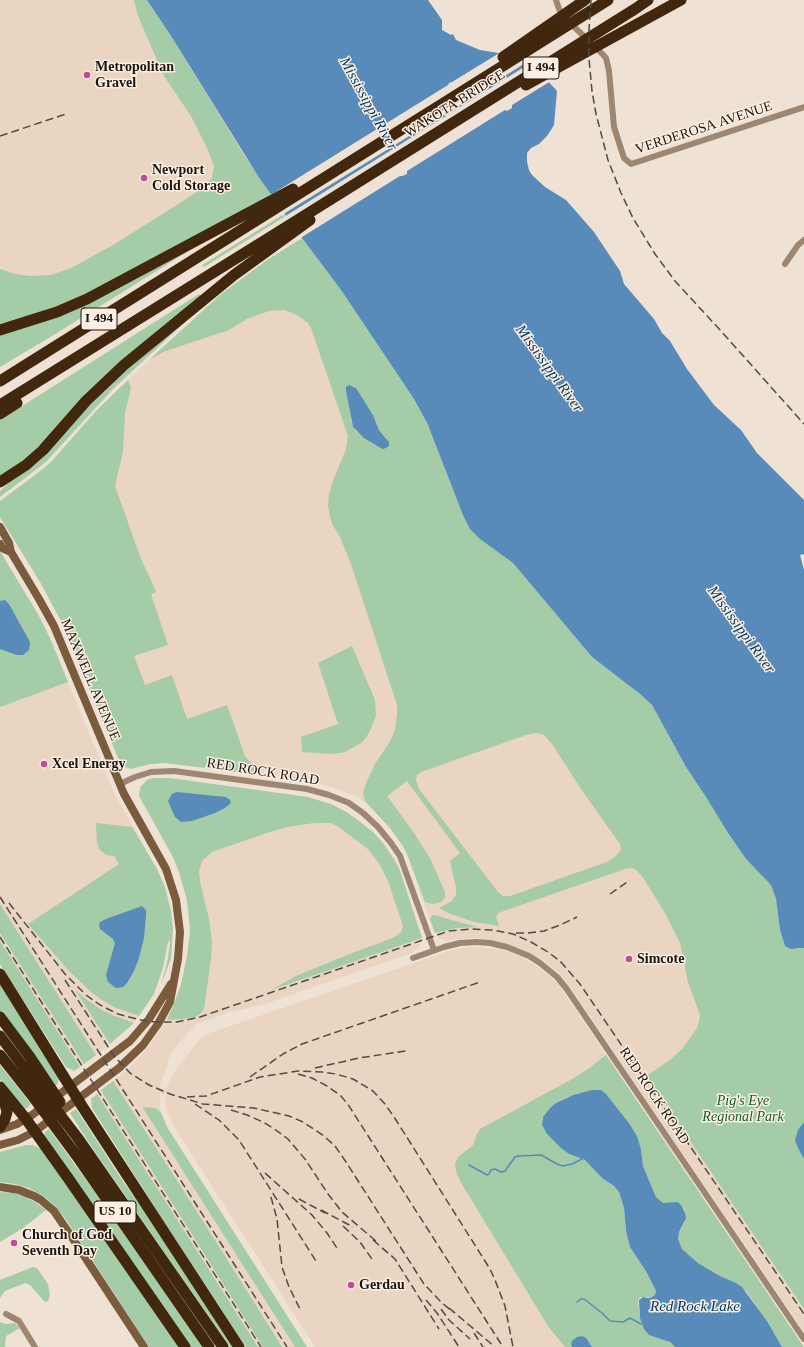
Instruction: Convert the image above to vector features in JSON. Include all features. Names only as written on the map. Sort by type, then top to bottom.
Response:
[{"type":"highway","points":[[434,109],[522,43],[585,0]]},
{"type":"highway","name":"WAKOTA BRIDGE","points":[[0,381],[608,0]]},
{"type":"highway","name":"WAKOTA BRIDGE","points":[[120,331],[648,0]]},
{"type":"highway","points":[[446,128],[681,0]]},
{"type":"highway","points":[[0,330],[52,314],[79,303],[364,152]]},
{"type":"highway","points":[[0,482],[20,469],[43,450],[86,401],[116,372],[250,263],[378,170]]},
{"type":"highway","points":[[0,414],[48,383],[120,331]]},
{"type":"highway","name":"I 494","points":[[0,405],[120,331]]},
{"type":"highway","points":[[0,974],[78,1099],[239,1347]]},
{"type":"highway","points":[[0,1017],[38,1069],[72,1121],[108,1181]]},
{"type":"highway","name":"US 10","points":[[0,1036],[40,1087],[108,1181],[223,1347]]},
{"type":"highway","name":"US 10","points":[[0,1055],[79,1159],[209,1347]]},
{"type":"highway","points":[[0,1087],[29,1117],[78,1192],[185,1347]]},
{"type":"highway","points":[[0,1096],[7,1110],[5,1119],[0,1127]]},
{"type":"main road","name":"MAXWELL AVENUE","points":[[0,527],[9,543],[11,552],[54,626],[120,784],[166,869],[178,909],[180,932],[178,959],[173,979],[170,1002],[163,1005],[130,1041],[68,1082],[29,1117],[9,1128],[0,1130]]},
{"type":"main road","name":"MAXWELL AVENUE","points":[[0,544],[2,548],[11,552]]},
{"type":"main road","name":"MAXWELL AVENUE","points":[[0,1145],[18,1140],[37,1129],[119,1068],[134,1055],[150,1036],[163,1005]]},
{"type":"main road","points":[[0,1187],[19,1190],[34,1196],[54,1211],[144,1347]]},
{"type":"street","name":"VERDEROSA AVENUE","points":[[556,0],[559,9],[564,16],[604,54],[606,58],[609,71],[614,127],[624,158],[631,164],[804,107]]},
{"type":"street","points":[[785,264],[798,245],[804,240]]},
{"type":"street","name":"RED ROCK ROAD","points":[[120,784],[151,772],[174,771],[307,790],[329,795],[349,803],[378,827],[391,842],[400,856],[434,950]]},
{"type":"street","name":"RED ROCK ROAD","points":[[414,958],[434,950],[464,943],[480,942],[512,949],[535,959],[557,977],[804,1339]]},
{"type":"street","points":[[6,1314],[19,1322],[35,1347]]},
{"type":"shaded area","points":[[0,0],[147,0],[173,39],[246,158],[271,194],[0,315]]},
{"type":"shaded area","points":[[246,275],[311,322],[353,442],[758,1038],[648,1079],[804,1309],[804,1332],[566,981],[542,959],[509,944],[486,939],[468,938],[448,941],[439,938],[433,929],[406,851],[390,828],[367,804],[357,797],[343,791],[317,783],[300,780],[165,763],[150,764],[131,769],[126,768],[120,762],[61,621],[40,582],[0,517],[0,501],[45,467],[114,393],[206,308]]},
{"type":"shaded area","points":[[0,586],[30,600],[39,616],[115,795],[147,851],[31,927],[69,971],[97,997],[116,1008],[139,1016],[134,1023],[115,1016],[96,1006],[77,992],[110,1044],[96,1055],[0,904]]},
{"type":"shaded area","points":[[344,810],[373,832],[383,843],[399,868],[421,934],[422,940],[419,947],[412,953],[265,1004],[230,1012],[197,1024],[184,1037],[170,1055],[160,1087],[167,1089],[176,1069],[200,1039],[207,1034],[452,950],[469,947],[487,948],[509,952],[525,959],[541,969],[559,985],[627,1087],[606,1094],[569,1154],[585,1160],[606,1181],[617,1188],[639,1298],[675,1347],[315,1347],[175,1128],[167,1110],[165,1102],[166,1095],[160,1093],[160,1109],[167,1127],[307,1347],[258,1347],[97,1094],[131,1066],[150,1045],[165,1023],[179,992],[186,965],[190,931],[189,914],[185,893],[175,861]]},
{"type":"shaded area","points":[[0,933],[84,1064],[80,1067],[0,941]]},
{"type":"green space","points":[[134,0],[147,0],[173,39],[246,158],[271,194],[269,197],[67,304],[0,325],[0,269],[15,274],[30,276],[51,275],[71,268],[113,245],[180,203],[201,189],[212,178],[214,166],[208,150],[191,116],[164,76],[138,16]]},
{"type":"green space","points":[[284,214],[286,216],[204,267],[202,265]]},
{"type":"green space","name":"Pig's Eye Regional Park","points":[[302,238],[341,290],[414,399],[493,548],[513,563],[592,657],[652,705],[686,767],[728,833],[746,859],[771,885],[776,899],[780,930],[785,946],[797,949],[804,948],[804,1309],[646,1076],[670,1060],[683,1048],[697,1028],[700,1015],[688,982],[680,943],[665,913],[642,876],[635,869],[625,869],[498,913],[496,917],[499,926],[474,922],[440,909],[452,901],[456,895],[456,887],[450,861],[460,853],[407,781],[387,796],[412,830],[431,860],[445,892],[445,898],[441,902],[433,904],[425,902],[403,846],[390,828],[365,801],[363,793],[366,783],[375,764],[389,743],[395,730],[397,705],[351,564],[330,517],[328,506],[329,494],[346,449],[348,436],[311,328],[308,323],[297,315],[285,310],[269,311],[247,319],[229,330],[163,352],[149,360],[220,295],[267,260]],"holes":[[[354,386],[373,415],[379,430],[387,439],[379,447],[356,431],[352,424],[346,389]],[[535,733],[542,734],[552,744],[581,789],[620,844],[621,850],[616,856],[607,862],[510,896],[503,896],[498,892],[419,789],[416,780],[417,775],[421,772]]]},
{"type":"green space","points":[[186,250],[187,252],[0,367],[0,335]]},
{"type":"green space","points":[[199,294],[202,297],[45,441],[19,464],[0,477],[0,420]]},
{"type":"green space","points":[[197,311],[113,389],[46,462],[0,497],[0,491],[104,389]]},
{"type":"green space","points":[[128,380],[131,388],[125,413],[123,452],[115,486],[141,559],[156,592],[151,594],[168,645],[134,656],[145,685],[172,675],[187,719],[227,705],[245,756],[249,761],[260,768],[254,774],[165,763],[150,764],[131,769],[123,766],[118,758],[61,621],[40,582],[0,517],[0,501],[51,462],[96,411]]},
{"type":"green space","points":[[0,551],[39,616],[50,638],[68,682],[0,707]]},
{"type":"green space","points":[[352,646],[375,700],[376,716],[370,731],[361,743],[345,752],[333,754],[302,752],[301,737],[338,724],[318,663]]},
{"type":"green space","points":[[153,778],[170,778],[308,797],[331,804],[348,813],[373,832],[394,859],[399,868],[422,938],[271,990],[296,976],[395,937],[401,932],[403,926],[388,881],[380,865],[369,850],[339,827],[331,823],[314,823],[287,827],[264,834],[212,852],[202,861],[199,871],[200,882],[209,919],[212,942],[204,1009],[195,1017],[167,1020],[181,985],[190,931],[187,900],[179,872],[173,857],[139,796],[141,786],[147,780]]},
{"type":"green space","points":[[96,823],[132,827],[156,867],[165,887],[171,911],[173,930],[171,958],[161,986],[168,958],[170,941],[168,942],[163,968],[154,994],[139,1016],[116,1008],[92,993],[69,971],[28,924],[119,864],[114,856],[106,855],[99,849]]},
{"type":"green space","points":[[0,904],[96,1055],[84,1064],[0,933]]},
{"type":"green space","points":[[432,915],[478,927],[456,928],[435,933],[430,919]]},
{"type":"green space","points":[[0,941],[80,1067],[74,1071],[66,1067],[0,964]]},
{"type":"green space","points":[[0,979],[60,1076],[57,1085],[54,1087],[0,1012]]},
{"type":"green space","points":[[75,990],[102,1010],[134,1023],[110,1044]]},
{"type":"green space","points":[[606,1055],[804,1347],[782,1347],[767,1321],[746,1291],[698,1263],[682,1249],[678,1239],[679,1232],[685,1220],[684,1208],[679,1203],[663,1203],[656,1197],[643,1166],[641,1149],[637,1136],[629,1123],[606,1094],[579,1093],[567,1097],[556,1103],[547,1112],[542,1119],[542,1125],[547,1134],[561,1148],[569,1154],[585,1160],[602,1178],[614,1186],[619,1192],[624,1208],[626,1231],[630,1247],[647,1273],[656,1291],[656,1295],[652,1297],[640,1297],[638,1301],[640,1318],[675,1347],[592,1347],[584,1337],[571,1344],[572,1347],[565,1347],[548,1326],[460,1181],[455,1164],[458,1157],[473,1145],[480,1129],[574,1078]]},
{"type":"green space","points":[[0,1065],[31,1104],[27,1108],[23,1109],[0,1079]]},
{"type":"green space","points":[[113,1081],[282,1347],[263,1347],[101,1090]]},
{"type":"green space","points":[[97,1094],[258,1347],[246,1347],[163,1220],[92,1108],[91,1099]]},
{"type":"green space","points":[[143,1108],[156,1108],[161,1113],[167,1127],[307,1347],[295,1347]]},
{"type":"green space","points":[[76,1109],[124,1183],[158,1229],[235,1347],[230,1347],[93,1149],[70,1113]]},
{"type":"green space","points":[[49,1129],[102,1202],[202,1347],[188,1347],[43,1138],[45,1132]]},
{"type":"green space","points":[[26,1145],[33,1145],[43,1150],[181,1347],[149,1347],[65,1218],[55,1206],[46,1198],[29,1188],[0,1182],[0,1152]]},
{"type":"green space","points":[[0,1192],[24,1196],[46,1210],[23,1228],[0,1242]]},
{"type":"green space","points":[[33,1267],[37,1268],[48,1284],[50,1295],[48,1301],[44,1301],[30,1285],[25,1283],[5,1291],[0,1298],[0,1280]]},
{"type":"green space","points":[[0,1322],[5,1324],[15,1323],[20,1328],[6,1336],[5,1347],[0,1347]]},
{"type":"water","name":"Mississippi River","points":[[147,0],[428,0],[442,20],[442,30],[451,35],[453,34],[456,40],[480,50],[498,53],[521,61],[544,77],[557,91],[554,125],[547,136],[539,144],[531,148],[527,153],[527,162],[532,175],[545,187],[566,200],[594,232],[620,271],[624,284],[654,319],[662,333],[670,341],[687,369],[714,405],[741,430],[757,453],[804,500],[804,554],[800,555],[804,570],[804,948],[791,949],[785,946],[780,930],[776,899],[771,885],[746,859],[728,833],[686,767],[652,705],[592,657],[513,563],[480,539],[470,529],[463,515],[428,425],[414,399],[341,290],[258,176]]},
{"type":"water","points":[[349,385],[356,388],[373,415],[379,430],[389,442],[389,446],[386,448],[383,449],[364,438],[353,427],[346,391],[346,387]]},
{"type":"water","points":[[5,600],[9,604],[30,642],[29,650],[23,655],[17,655],[0,649],[0,601]]},
{"type":"water","points":[[177,792],[226,797],[231,803],[215,813],[192,821],[181,822],[175,817],[168,801],[172,794]]},
{"type":"water","points":[[142,906],[146,910],[146,916],[144,938],[139,958],[127,983],[123,987],[116,988],[108,982],[106,975],[115,943],[113,939],[100,929],[99,925],[100,922],[106,919]]},
{"type":"water","name":"Red Rock Lake","points":[[592,1090],[601,1090],[606,1094],[629,1123],[637,1136],[641,1149],[643,1166],[656,1197],[663,1203],[678,1202],[682,1206],[686,1218],[679,1232],[678,1239],[682,1249],[698,1263],[742,1287],[767,1321],[782,1347],[675,1347],[670,1342],[649,1335],[644,1329],[640,1318],[639,1300],[643,1297],[652,1297],[655,1295],[656,1291],[647,1273],[630,1247],[626,1231],[624,1208],[619,1192],[614,1186],[602,1178],[585,1160],[569,1154],[561,1148],[547,1134],[542,1125],[543,1117],[556,1103],[573,1095]]},
{"type":"water","points":[[804,1122],[804,1159],[795,1140],[798,1130]]},
{"type":"water","points":[[582,1336],[586,1338],[592,1347],[572,1347],[572,1341],[577,1337]]},
{"type":"pier","points":[[501,52],[527,62],[465,101],[463,104],[285,213],[283,216],[269,196],[449,83]]},
{"type":"pier","points":[[529,64],[551,81],[512,105],[512,108],[507,111],[505,110],[407,171],[407,174],[400,176],[302,237],[300,240],[284,217]]},
{"type":"waterway","points":[[469,1165],[487,1175],[491,1170],[495,1169],[501,1172],[505,1171],[515,1157],[519,1156],[541,1155],[563,1166],[572,1164],[582,1159]]},
{"type":"waterway","points":[[577,1302],[584,1299],[610,1321],[623,1322],[630,1318],[641,1324]]},
{"type":"railway","points":[[591,0],[589,59],[596,114],[608,160],[633,218],[655,254],[675,281],[804,424]]},
{"type":"railway","points":[[0,136],[66,114]]},
{"type":"railway","points":[[610,894],[630,880]]},
{"type":"railway","points":[[0,897],[287,1347]]},
{"type":"railway","points":[[9,903],[65,974],[86,995],[100,1005],[118,1014],[155,1022],[177,1022],[200,1017],[449,931],[470,929],[493,930],[513,934],[531,942],[560,961],[580,984],[804,1314]]},
{"type":"railway","points":[[516,933],[544,931],[577,917]]},
{"type":"railway","points":[[0,937],[261,1347]]},
{"type":"railway","points":[[65,980],[114,1056],[130,1073],[149,1085],[170,1094],[203,1104],[254,1108],[289,1116],[303,1122],[324,1136],[335,1146],[346,1162],[424,1284],[453,1312]]},
{"type":"railway","points":[[250,1077],[283,1054],[302,1044],[480,982]]},
{"type":"railway","points":[[315,1068],[359,1058],[406,1051]]},
{"type":"railway","points":[[187,1097],[206,1096],[260,1077],[298,1071],[336,1074],[353,1079],[373,1091],[385,1104],[396,1120],[490,1269],[505,1306],[513,1347]]},
{"type":"railway","points":[[298,1074],[312,1078],[327,1086],[341,1096],[349,1106],[503,1347]]},
{"type":"railway","points":[[195,1104],[219,1120],[239,1140],[316,1261]]},
{"type":"railway","points":[[231,1110],[263,1122],[288,1139],[305,1159],[342,1212],[377,1242]]},
{"type":"railway","points":[[265,1173],[312,1215],[337,1248]]},
{"type":"railway","points":[[271,1197],[277,1219],[282,1267],[289,1287],[300,1309]]},
{"type":"railway","points":[[299,1199],[325,1213]]},
{"type":"railway","points":[[321,1210],[353,1227]]},
{"type":"railway","points":[[343,1226],[360,1242],[374,1262]]},
{"type":"railway","points":[[373,1240],[395,1259],[439,1329]]},
{"type":"railway","points":[[426,1300],[437,1313],[459,1347]]},
{"type":"railway","points":[[449,1308],[495,1347]]},
{"type":"railway","points":[[441,1309],[449,1320],[470,1339]]},
{"type":"railway","points":[[474,1333],[483,1347]]},
{"type":"place","name":"Metropolitan Gravel","points":[[87,75]]},
{"type":"place","name":"Newport Cold Storage","points":[[144,178]]},
{"type":"place","name":"Xcel Energy","points":[[44,764]]},
{"type":"place","name":"Simcote","points":[[629,959]]},
{"type":"place","name":"Church of God Seventh Day","points":[[14,1243]]},
{"type":"place","name":"Gerdau","points":[[351,1285]]}]
